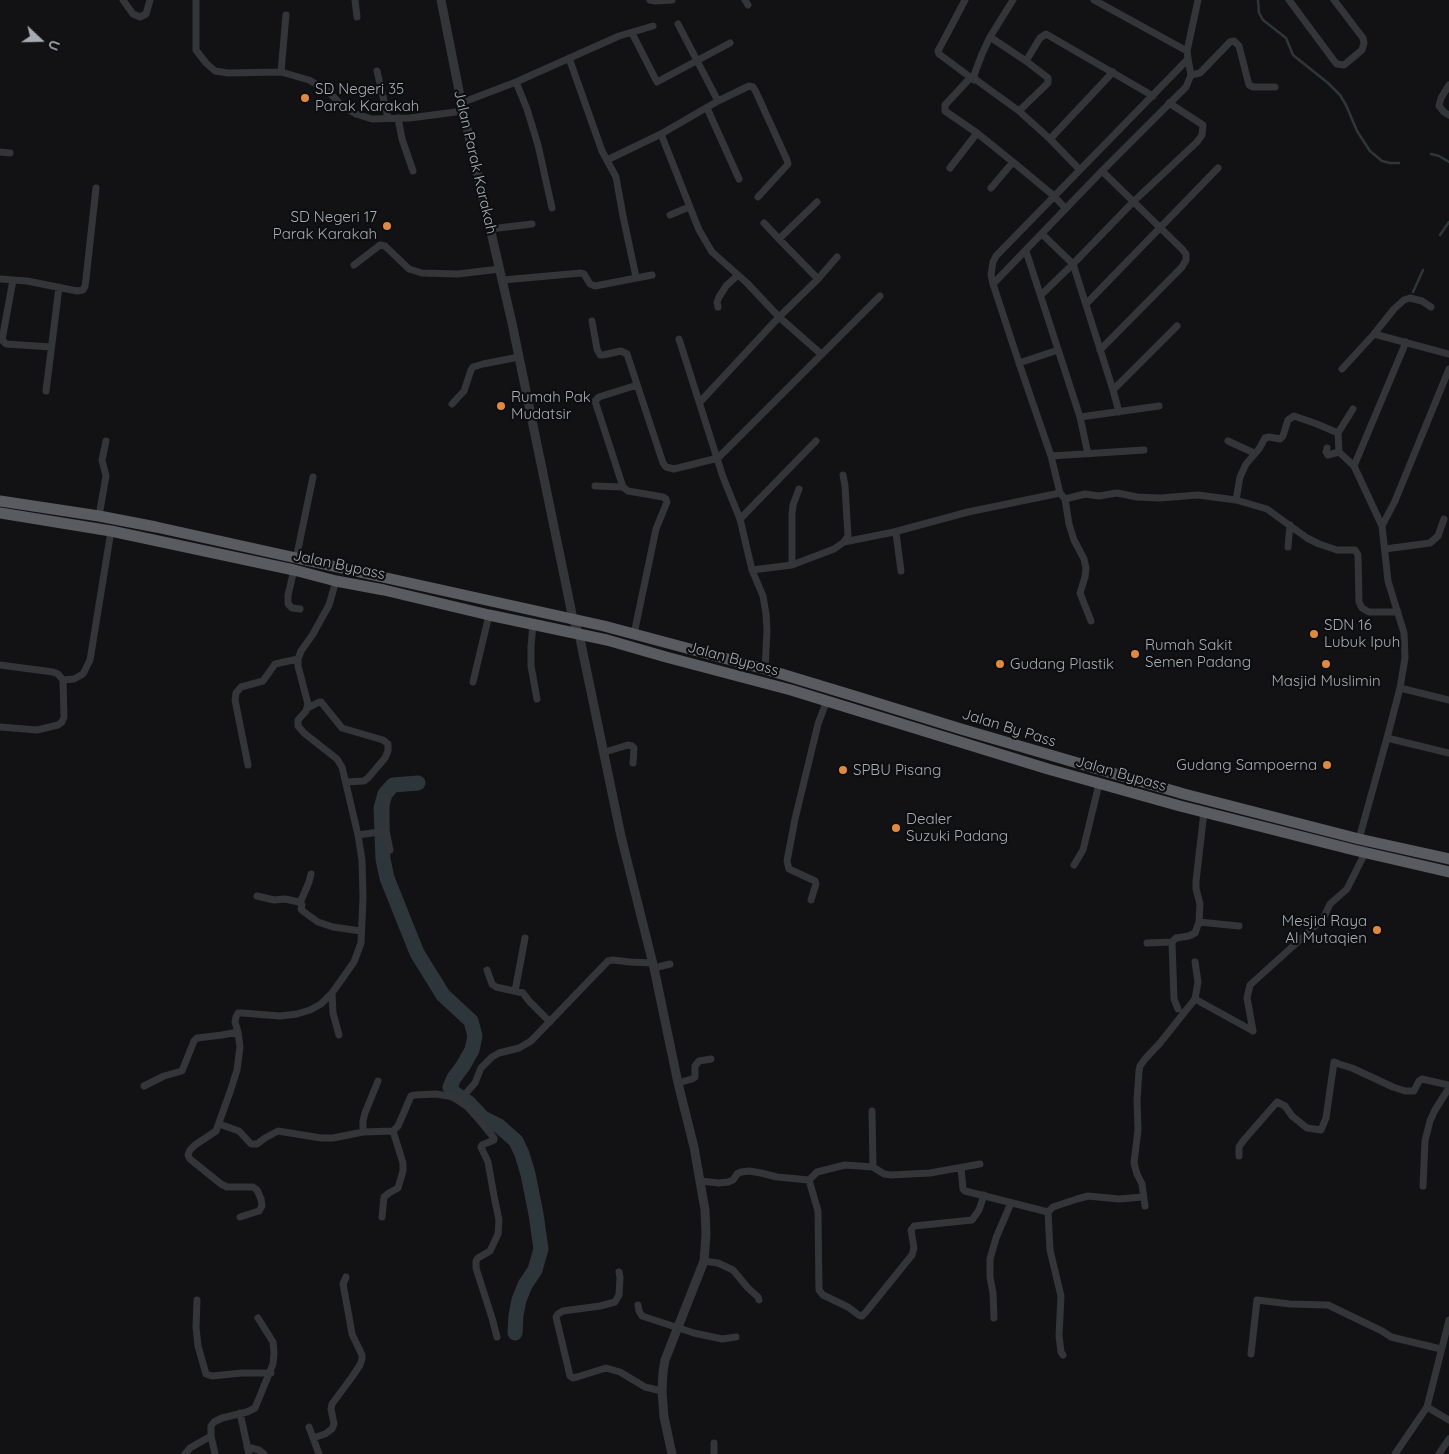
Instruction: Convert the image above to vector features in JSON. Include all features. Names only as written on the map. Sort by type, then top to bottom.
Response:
[{"type":"highway","name":"Jalan Bypass","points":[[0,501],[99,516],[296,558],[572,619],[765,670]]},
{"type":"highway","name":"Jalan Bypass","points":[[0,513],[111,531],[607,640],[827,700],[1099,784],[1365,853],[1449,872]]},
{"type":"highway","points":[[233,557],[237,546]]},
{"type":"highway","name":"Jalan By Pass","points":[[765,670],[852,694],[961,729],[1184,794],[1359,839],[1449,859]]},
{"type":"highway","points":[[1087,780],[1091,767]]},
{"type":"street","points":[[123,0],[133,14],[140,17],[146,14],[150,0]]},
{"type":"street","points":[[196,0],[196,50],[209,66],[216,71],[228,73],[281,72],[309,80],[328,92],[342,106],[356,114],[372,119],[398,118],[462,107],[619,36],[653,26]]},
{"type":"street","points":[[355,0],[357,17]]},
{"type":"street","name":"Jalan Parak Karakah","points":[[441,0],[462,107],[503,280],[572,619],[579,634],[621,836],[654,965],[678,1084],[694,1147],[705,1210],[704,1261],[679,1328],[664,1360],[662,1382],[664,1417],[672,1454]]},
{"type":"street","points":[[650,0],[672,0]]},
{"type":"street","points":[[965,0],[938,51],[939,54],[1019,111],[1080,170]]},
{"type":"street","points":[[978,82],[974,75],[990,37],[1013,0]]},
{"type":"street","points":[[1094,0],[1188,55]]},
{"type":"street","points":[[993,284],[1065,208],[1186,87],[1191,75],[1188,55],[1198,0]]},
{"type":"street","points":[[1289,0],[1335,62],[1344,65],[1362,50],[1364,43],[1363,38],[1334,0]]},
{"type":"street","points":[[281,72],[286,15]]},
{"type":"street","points":[[678,24],[718,101]]},
{"type":"street","points":[[632,33],[657,82],[730,43]]},
{"type":"street","points":[[1026,61],[1040,38],[1046,34],[1153,96]]},
{"type":"street","points":[[990,37],[1026,61],[1049,80],[1019,111]]},
{"type":"street","points":[[1191,75],[1200,73],[1230,42],[1234,41],[1239,46],[1249,85],[1253,87],[1275,87]]},
{"type":"street","points":[[1091,621],[1080,593],[1085,577],[1084,559],[1074,540],[1051,456],[1018,363],[993,284],[991,269],[996,256],[1153,96],[1188,55]]},
{"type":"street","points":[[569,58],[602,151],[616,178],[636,277]]},
{"type":"street","points":[[377,70],[388,118]]},
{"type":"street","points":[[1050,139],[1113,72]]},
{"type":"street","points":[[971,77],[945,105],[945,111],[977,133],[1013,162],[1054,196],[1065,208]]},
{"type":"street","points":[[516,82],[538,145],[552,208]]},
{"type":"street","points":[[1449,85],[1441,98],[1439,106],[1449,115]]},
{"type":"street","points":[[607,160],[661,134],[718,101],[749,86],[753,87],[788,164],[758,197]]},
{"type":"street","points":[[1040,295],[1074,264],[1202,135],[1203,125],[1169,103]]},
{"type":"street","points":[[707,108],[739,179]]},
{"type":"street","points":[[398,118],[402,139],[413,171]]},
{"type":"street","points":[[950,168],[977,133]]},
{"type":"street","points":[[661,134],[699,230],[712,252],[738,275],[779,317],[821,354]]},
{"type":"street","points":[[0,152],[10,153]]},
{"type":"street","points":[[991,188],[1013,162]]},
{"type":"street","points":[[1086,304],[1218,168]]},
{"type":"street","points":[[1100,350],[1182,267],[1186,260],[1186,254],[1182,248],[1102,171]]},
{"type":"street","points":[[0,279],[77,291],[83,290],[85,288],[96,188]]},
{"type":"street","points":[[779,239],[817,202]]},
{"type":"street","points":[[670,215],[689,206]]},
{"type":"street","points":[[490,229],[532,224]]},
{"type":"street","points":[[764,224],[818,279]]},
{"type":"street","points":[[1042,234],[1074,264],[1119,412]]},
{"type":"street","points":[[354,265],[380,245],[385,246],[409,269],[422,273],[458,274],[500,269]]},
{"type":"street","points":[[1026,251],[1080,417],[1088,454]]},
{"type":"street","points":[[700,402],[837,257]]},
{"type":"street","points":[[503,280],[581,273],[584,274],[590,284],[595,286],[652,275]]},
{"type":"street","points":[[718,307],[719,297],[726,286],[738,275]]},
{"type":"street","points":[[12,280],[2,340],[6,344],[51,347]]},
{"type":"street","points":[[46,392],[59,287]]},
{"type":"street","points":[[592,321],[598,353],[603,355],[621,351],[627,354],[663,463],[666,467],[674,470],[718,458],[880,296]]},
{"type":"street","points":[[1342,369],[1404,300],[1410,298],[1422,301],[1431,307]]},
{"type":"street","points":[[1113,390],[1177,326]]},
{"type":"street","points":[[1374,334],[1449,354]]},
{"type":"street","points":[[679,339],[723,477],[740,520],[752,570],[763,596],[767,630],[765,670]]},
{"type":"street","points":[[1354,466],[1406,342]]},
{"type":"street","points":[[1018,363],[1058,350]]},
{"type":"street","points":[[452,404],[464,391],[470,370],[473,367],[519,357]]},
{"type":"street","points":[[1382,526],[1395,501],[1449,369]]},
{"type":"street","points":[[634,634],[656,529],[666,500],[663,497],[628,491],[623,487],[595,401],[599,397],[638,385]]},
{"type":"street","points":[[1080,417],[1159,406]]},
{"type":"street","points":[[1353,409],[1338,434],[1339,452],[1354,466],[1382,526],[1388,581],[1404,632],[1406,647],[1406,658],[1400,688],[1359,839]]},
{"type":"street","points":[[1236,500],[1243,469],[1254,453],[1267,437],[1280,438],[1288,420],[1294,416],[1338,434]]},
{"type":"street","points":[[740,520],[816,441]]},
{"type":"street","points":[[1228,441],[1254,453]]},
{"type":"street","points":[[99,516],[106,476],[102,460],[106,442]]},
{"type":"street","points":[[1328,448],[1326,452],[1328,455],[1339,452]]},
{"type":"street","points":[[1051,456],[1144,450]]},
{"type":"street","points":[[752,570],[792,565],[834,549],[844,542],[848,536],[848,528],[845,486],[842,475]]},
{"type":"street","points":[[296,558],[313,477]]},
{"type":"street","points":[[595,486],[623,487]]},
{"type":"street","points":[[792,565],[792,514],[793,505],[800,489]]},
{"type":"street","points":[[844,542],[894,532],[968,512],[1062,496],[1085,494],[1098,496],[1117,493],[1137,497],[1160,498],[1198,495],[1236,500],[1267,509],[1307,538],[1326,547],[1337,550],[1355,550],[1358,555],[1359,602],[1362,608],[1369,612],[1398,612]]},
{"type":"street","points":[[1385,549],[1430,543],[1438,536],[1444,519]]},
{"type":"street","points":[[1288,547],[1290,525]]},
{"type":"street","points":[[63,680],[74,679],[82,674],[90,660],[111,531]]},
{"type":"street","points":[[894,532],[896,533],[901,571]]},
{"type":"street","points":[[294,570],[288,595],[288,604],[292,608],[300,608]]},
{"type":"street","points":[[308,708],[298,659],[301,650],[313,634],[329,605],[336,581]]},
{"type":"street","points":[[473,682],[489,615]]},
{"type":"street","points":[[533,624],[531,666],[537,699]]},
{"type":"street","points":[[248,765],[235,700],[236,693],[241,687],[263,681],[275,664],[298,659]]},
{"type":"street","points":[[0,665],[58,674],[63,680],[64,717],[58,725],[37,730],[0,727]]},
{"type":"street","points":[[1400,688],[1449,700]]},
{"type":"street","points":[[811,900],[816,884],[815,881],[789,869],[787,861],[818,724],[827,700]]},
{"type":"street","points":[[240,1217],[259,1211],[262,1206],[257,1190],[253,1187],[227,1187],[221,1184],[190,1160],[188,1155],[195,1145],[216,1131],[219,1124],[237,1070],[240,1047],[235,1022],[236,1016],[238,1013],[280,1016],[310,1010],[332,993],[354,962],[361,943],[362,860],[342,767],[337,759],[298,726],[298,720],[308,708],[319,702],[342,728],[383,740],[388,744],[389,747],[385,758],[368,778],[346,782]]},
{"type":"street","points":[[1387,738],[1449,754]]},
{"type":"street","points":[[604,752],[628,745],[632,746],[634,748],[633,763]]},
{"type":"street","points":[[1074,865],[1083,850],[1099,784]]},
{"type":"street","points":[[386,797],[382,832],[390,850]]},
{"type":"street","points":[[1147,942],[1172,942],[1176,938],[1189,936],[1194,933],[1199,922],[1200,904],[1196,881],[1204,812]]},
{"type":"street","points":[[358,835],[382,832]]},
{"type":"street","points":[[1195,999],[1253,1031],[1247,998],[1250,985],[1325,917],[1330,904],[1347,889],[1365,853]]},
{"type":"street","points":[[311,874],[300,903],[302,910],[318,922],[333,928],[361,931]]},
{"type":"street","points":[[257,896],[274,900],[286,899],[300,903]]},
{"type":"street","points":[[1199,922],[1239,926]]},
{"type":"street","points":[[515,990],[525,938]]},
{"type":"street","points":[[1172,942],[1174,999],[1178,1009]]},
{"type":"street","points":[[461,1099],[475,1084],[484,1064],[492,1056],[519,1048],[532,1041],[608,961],[654,965],[670,964]]},
{"type":"street","points":[[1145,1206],[1142,1184],[1134,1163],[1138,1130],[1137,1100],[1140,1066],[1195,999],[1198,982],[1195,962]]},
{"type":"street","points":[[486,970],[492,984],[505,990],[515,990],[523,993],[550,1022]]},
{"type":"street","points":[[332,993],[333,1013],[340,1035]]},
{"type":"street","points":[[144,1086],[164,1076],[182,1071],[197,1038],[238,1032]]},
{"type":"street","points":[[678,1084],[692,1080],[695,1077],[695,1066],[699,1061],[711,1058]]},
{"type":"street","points":[[1239,1156],[1239,1147],[1243,1141],[1277,1102],[1285,1106],[1292,1116],[1300,1120],[1307,1128],[1321,1130],[1326,1118],[1334,1062],[1405,1091],[1414,1091],[1422,1079],[1449,1087],[1430,1121],[1425,1141],[1423,1186]]},
{"type":"street","points":[[363,1132],[365,1113],[378,1081]]},
{"type":"street","points":[[219,1124],[238,1131],[251,1144],[258,1144],[278,1131],[321,1138],[333,1138],[363,1132],[393,1131],[398,1126],[411,1096],[415,1094],[434,1094],[461,1099],[494,1138],[494,1140],[481,1147],[488,1162],[498,1220],[498,1234],[490,1251],[478,1258],[476,1268],[497,1337]]},
{"type":"street","points":[[872,1111],[873,1167]]},
{"type":"street","points":[[382,1217],[384,1197],[398,1188],[403,1172],[403,1162],[393,1131]]},
{"type":"street","points":[[809,1180],[817,1172],[846,1165],[873,1167],[884,1174],[891,1174],[930,1173],[980,1164]]},
{"type":"street","points":[[961,1168],[963,1189],[1048,1212]]},
{"type":"street","points":[[700,1181],[728,1182],[733,1180],[737,1174],[749,1171],[761,1172],[777,1177],[809,1180]]},
{"type":"street","points":[[809,1180],[818,1212],[820,1290],[823,1295],[848,1307],[860,1316],[866,1312],[912,1254],[914,1248],[911,1230],[914,1226],[972,1220],[979,1210],[984,1195]]},
{"type":"street","points":[[1063,1356],[1059,1336],[1061,1296],[1050,1250],[1048,1212],[1053,1207],[1088,1196],[1119,1199],[1143,1197]]},
{"type":"street","points":[[994,1318],[990,1259],[996,1238],[1011,1203]]},
{"type":"street","points":[[704,1261],[718,1263],[733,1270],[759,1300]]},
{"type":"street","points":[[619,1272],[619,1295],[615,1302],[563,1311],[556,1317],[570,1376],[573,1378],[606,1368],[620,1372],[645,1387],[662,1391]]},
{"type":"street","points":[[313,1438],[325,1434],[332,1429],[334,1424],[332,1404],[352,1377],[362,1359],[352,1334],[349,1319],[343,1284],[346,1277]]},
{"type":"street","points":[[198,1300],[196,1327],[198,1346],[206,1374],[212,1376],[271,1373]]},
{"type":"street","points":[[1251,1354],[1257,1300],[1290,1304],[1328,1305],[1382,1331],[1391,1338],[1441,1349]]},
{"type":"street","points":[[638,1306],[642,1316],[679,1328],[722,1340],[736,1337]]},
{"type":"street","points":[[215,1454],[210,1426],[227,1416],[240,1414],[255,1408],[271,1373],[274,1353],[273,1342],[258,1318]]},
{"type":"street","points":[[1395,1454],[1427,1407],[1449,1320]]},
{"type":"street","points":[[1427,1407],[1449,1420]]},
{"type":"street","points":[[240,1414],[248,1451],[259,1450],[264,1454]]},
{"type":"street","points":[[309,1427],[319,1454]]},
{"type":"street","points":[[185,1454],[190,1448],[211,1436]]},
{"type":"street","points":[[1439,1454],[1449,1439]]},
{"type":"street","points":[[714,1443],[714,1454]]},
{"type":"waterway","points":[[1258,0],[1259,13],[1263,20],[1286,38],[1293,55],[1340,95],[1357,131],[1370,151],[1382,161],[1399,163]]},
{"type":"waterway","points":[[1431,154],[1449,162]]},
{"type":"waterway","points":[[1440,235],[1449,222]]},
{"type":"waterway","points":[[1413,292],[1423,270]]},
{"type":"waterway","points":[[418,783],[393,785],[385,794],[381,808],[383,859],[387,878],[417,953],[443,995],[471,1021],[475,1036],[472,1050],[450,1087],[454,1093],[469,1103],[483,1118],[499,1126],[516,1141],[528,1174],[541,1249],[535,1270],[525,1285],[519,1300],[515,1333]]},
{"type":"place","name":"SD Negeri 35 Parak Karakah","points":[[305,98]]},
{"type":"place","name":"SD Negeri 17 Parak Karakah","points":[[387,226]]},
{"type":"place","name":"Rumah Pak Mudatsir","points":[[501,406]]},
{"type":"place","name":"SDN 16 Lubuk Ipuh","points":[[1314,634]]},
{"type":"place","name":"Rumah Sakit Semen Padang","points":[[1135,654]]},
{"type":"place","name":"Gudang Plastik","points":[[1000,664]]},
{"type":"place","name":"Masjid Muslimin","points":[[1326,664]]},
{"type":"place","name":"Gudang Sampoerna","points":[[1327,765]]},
{"type":"place","name":"SPBU Pisang","points":[[843,770]]},
{"type":"place","name":"Dealer Suzuki Padang","points":[[896,828]]},
{"type":"place","name":"Mesjid Raya Al Mutaqien","points":[[1377,930]]}]
